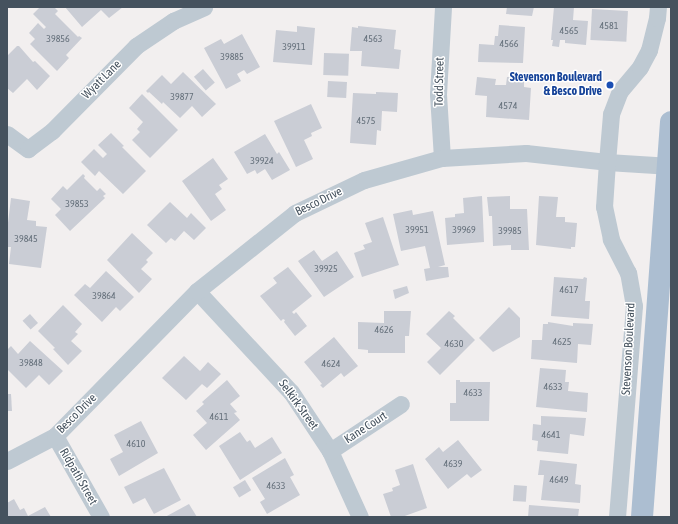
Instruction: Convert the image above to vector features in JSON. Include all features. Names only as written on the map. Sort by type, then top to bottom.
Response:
[{"type":"main road","name":"Stevenson Boulevard","points":[[642,517],[669,166],[671,122]]},
{"type":"street","name":"Wyatt Lane","points":[[7,134],[28,150],[52,131],[136,46],[173,21],[204,7]]},
{"type":"street","name":"Todd Street","points":[[442,158],[438,94],[443,7]]},
{"type":"street","name":"Stevenson Boulevard","points":[[617,517],[634,306],[628,273],[611,239],[604,207],[607,162],[611,114],[620,91],[640,67],[649,50],[658,18],[658,7]]},
{"type":"street","name":"Besco Drive","points":[[7,461],[55,436],[197,291],[295,213],[364,180],[442,158],[526,153],[607,162],[669,166]]},
{"type":"street","name":"Selkirk Street","points":[[197,291],[291,392],[330,451],[360,517]]},
{"type":"street","name":"Kane Court","points":[[330,451],[401,404]]},
{"type":"street","name":"Ridpath Street","points":[[55,436],[101,517]]},
{"type":"building","points":[[40,7],[54,7],[58,11],[55,14],[78,37],[79,36],[82,38],[66,55],[69,58],[57,71],[30,44],[35,39],[29,33],[38,23],[44,29],[46,27],[33,14]]},
{"type":"building","points":[[65,7],[123,7],[109,18],[101,10],[82,27]]},
{"type":"building","points":[[507,7],[534,7],[532,16],[506,14]]},
{"type":"building","points":[[554,7],[574,7],[573,20],[588,21],[586,45],[565,43],[565,40],[560,40],[559,47],[552,46],[553,40],[551,40]]},
{"type":"building","points":[[592,9],[628,11],[626,42],[590,40]]},
{"type":"building","points":[[499,25],[525,27],[523,63],[478,62],[479,44],[494,45],[495,36],[498,36]]},
{"type":"building","points":[[297,26],[315,28],[312,65],[273,62],[276,30],[297,32]]},
{"type":"building","points":[[358,26],[396,30],[394,49],[401,50],[399,69],[361,66],[362,51],[350,51],[352,27],[358,28]]},
{"type":"building","points":[[242,34],[260,67],[247,74],[244,70],[237,74],[241,81],[226,89],[204,48],[221,39],[224,44]]},
{"type":"building","points":[[17,46],[19,46],[33,62],[35,61],[50,76],[37,90],[27,79],[13,93],[7,88],[7,56]]},
{"type":"building","points":[[324,53],[349,54],[348,76],[323,75]]},
{"type":"building","points":[[203,69],[215,83],[206,90],[194,77]]},
{"type":"building","points":[[183,72],[216,104],[202,117],[192,106],[180,118],[163,102],[162,104],[146,91],[162,75],[171,84]]},
{"type":"building","points":[[477,77],[496,79],[495,85],[506,85],[507,77],[524,78],[524,87],[531,88],[529,120],[486,117],[487,96],[475,95]]},
{"type":"building","points":[[328,81],[347,82],[346,98],[327,97]]},
{"type":"building","points":[[376,92],[398,93],[397,112],[382,111],[381,131],[377,130],[376,145],[350,143],[353,93],[376,94]]},
{"type":"building","points":[[142,94],[178,130],[150,158],[132,140],[140,132],[137,129],[143,122],[129,108]]},
{"type":"building","points":[[311,104],[322,128],[311,133],[312,136],[304,140],[313,159],[296,167],[274,121]]},
{"type":"building","points":[[111,133],[124,146],[122,147],[146,171],[123,194],[99,171],[95,176],[81,162],[94,149],[103,158],[107,154],[98,145]]},
{"type":"building","points":[[265,134],[277,154],[279,152],[290,170],[272,180],[265,169],[257,174],[255,170],[247,174],[234,152]]},
{"type":"building","points":[[213,158],[228,179],[219,185],[222,189],[215,194],[226,210],[211,221],[182,181]]},
{"type":"building","points":[[83,174],[85,176],[84,178],[97,191],[100,188],[106,194],[103,196],[105,198],[70,231],[55,215],[61,209],[51,199],[63,186],[67,190]]},
{"type":"building","points":[[482,196],[484,242],[447,245],[445,218],[455,217],[455,214],[464,213],[463,198]]},
{"type":"building","points":[[510,196],[510,209],[527,209],[529,250],[511,250],[511,245],[493,246],[492,216],[489,216],[487,197]]},
{"type":"building","points":[[539,196],[558,197],[556,217],[565,217],[565,222],[577,223],[575,247],[571,247],[571,249],[536,245]]},
{"type":"building","points":[[11,198],[30,201],[27,220],[36,221],[36,226],[47,227],[41,268],[9,264],[11,247],[7,247],[7,231]]},
{"type":"building","points":[[170,202],[187,218],[191,213],[206,228],[194,240],[184,231],[175,241],[171,238],[166,243],[147,225]]},
{"type":"building","points":[[412,210],[413,215],[433,211],[445,265],[438,267],[448,267],[449,277],[426,281],[424,269],[430,268],[425,246],[401,251],[393,214]]},
{"type":"building","points":[[383,217],[399,265],[362,277],[354,253],[365,249],[363,245],[372,242],[365,223]]},
{"type":"building","points":[[132,233],[153,253],[146,260],[148,262],[141,269],[152,279],[139,293],[107,260]]},
{"type":"building","points":[[314,250],[322,261],[337,251],[354,277],[324,297],[298,261]]},
{"type":"building","points":[[288,267],[312,296],[292,312],[294,314],[296,312],[307,326],[295,336],[284,322],[285,320],[283,319],[281,321],[260,296],[277,283],[273,278]]},
{"type":"building","points":[[106,271],[134,297],[120,311],[116,307],[102,322],[74,295],[85,284],[90,288]]},
{"type":"building","points":[[554,277],[587,278],[585,301],[590,301],[589,319],[551,316]]},
{"type":"building","points":[[407,286],[409,293],[395,299],[393,290]]},
{"type":"building","points":[[63,305],[82,324],[75,332],[78,334],[71,341],[82,351],[68,365],[53,349],[55,348],[38,331]]},
{"type":"building","points":[[509,307],[520,318],[520,337],[493,352],[479,338]]},
{"type":"building","points":[[384,311],[411,311],[409,336],[405,336],[405,353],[368,353],[368,350],[358,349],[358,322],[384,323]]},
{"type":"building","points":[[449,311],[455,316],[453,318],[475,340],[440,375],[427,362],[441,348],[426,334]]},
{"type":"building","points":[[30,314],[38,323],[31,330],[23,321]]},
{"type":"building","points":[[548,322],[573,326],[573,323],[593,324],[591,345],[578,344],[577,363],[531,359],[532,340],[542,340],[543,324],[548,324]]},
{"type":"building","points":[[334,337],[358,366],[344,377],[341,373],[323,388],[320,385],[322,384],[304,362]]},
{"type":"building","points":[[30,341],[63,371],[49,385],[39,375],[26,388],[7,369],[7,350],[11,346],[18,354]]},
{"type":"building","points":[[184,356],[200,371],[208,362],[221,374],[207,388],[202,384],[186,400],[162,378]]},
{"type":"building","points":[[540,368],[566,370],[565,382],[569,382],[568,391],[588,393],[587,412],[536,407]]},
{"type":"building","points":[[227,380],[240,396],[230,404],[237,412],[234,413],[240,420],[206,450],[193,435],[207,423],[196,411],[204,404],[202,402]]},
{"type":"building","points":[[456,380],[460,380],[460,382],[490,382],[489,421],[450,421],[450,403],[456,403]]},
{"type":"building","points":[[7,394],[11,394],[12,411],[7,411]]},
{"type":"building","points":[[541,416],[586,418],[584,436],[570,434],[568,454],[537,451],[538,441],[532,440],[533,424],[541,425]]},
{"type":"building","points":[[141,421],[158,453],[119,476],[110,459],[123,452],[114,435]]},
{"type":"building","points":[[240,432],[247,442],[250,440],[255,448],[272,437],[282,453],[240,480],[219,446]]},
{"type":"building","points":[[458,440],[482,470],[471,478],[467,474],[448,489],[425,459],[439,447],[443,452]]},
{"type":"building","points":[[285,458],[294,475],[290,477],[300,495],[267,514],[260,502],[265,499],[252,478]]},
{"type":"building","points":[[540,460],[577,464],[575,484],[581,485],[580,503],[541,500],[544,475],[538,475]]},
{"type":"building","points":[[413,464],[427,508],[402,517],[391,517],[383,494],[393,491],[392,488],[400,485],[395,470]]},
{"type":"building","points":[[164,468],[181,500],[154,514],[145,498],[133,504],[124,487]]},
{"type":"building","points":[[245,480],[251,490],[239,497],[233,487]]},
{"type":"building","points":[[514,485],[527,486],[526,502],[513,501]]},
{"type":"building","points":[[14,499],[20,510],[24,508],[28,516],[45,507],[51,517],[7,517],[7,503]]},
{"type":"building","points":[[189,504],[197,517],[165,517]]},
{"type":"building","points":[[529,505],[579,509],[578,517],[528,517]]},
{"type":"place","name":"Stevenson Boulevard & Besco Drive","points":[[610,85]]}]
